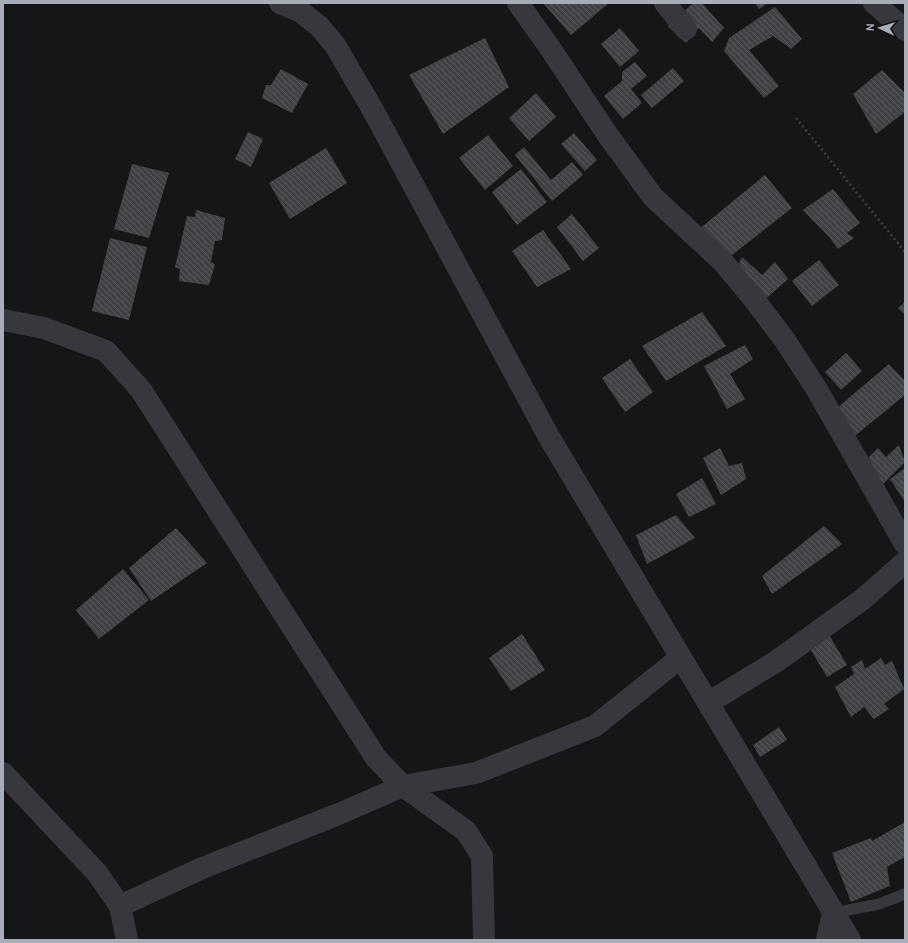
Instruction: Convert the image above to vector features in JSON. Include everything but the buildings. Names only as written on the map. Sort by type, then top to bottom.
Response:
[{"type":"street","points":[[280,3],[301,12],[318,26],[335,46],[374,112],[549,437],[850,940]]},
{"type":"street","points":[[518,3],[607,134],[652,197],[723,262],[784,339],[816,388],[905,544]]},
{"type":"street","points":[[665,3],[686,29]]},
{"type":"street","points":[[874,3],[905,30]]},
{"type":"street","points":[[3,320],[44,328],[106,351],[141,390],[376,758],[403,786],[466,831],[482,856],[484,940]]},
{"type":"street","points":[[708,703],[790,652],[863,599],[905,562]]},
{"type":"street","points":[[120,906],[200,869],[341,813],[403,786],[476,773],[595,726],[680,658]]},
{"type":"street","points":[[3,773],[97,873],[120,906],[127,940]]},
{"type":"street","points":[[827,940],[833,913]]},
{"type":"lane","points":[[833,913],[879,904],[905,894]]},
{"type":"path","points":[[796,118],[905,252]]}]
